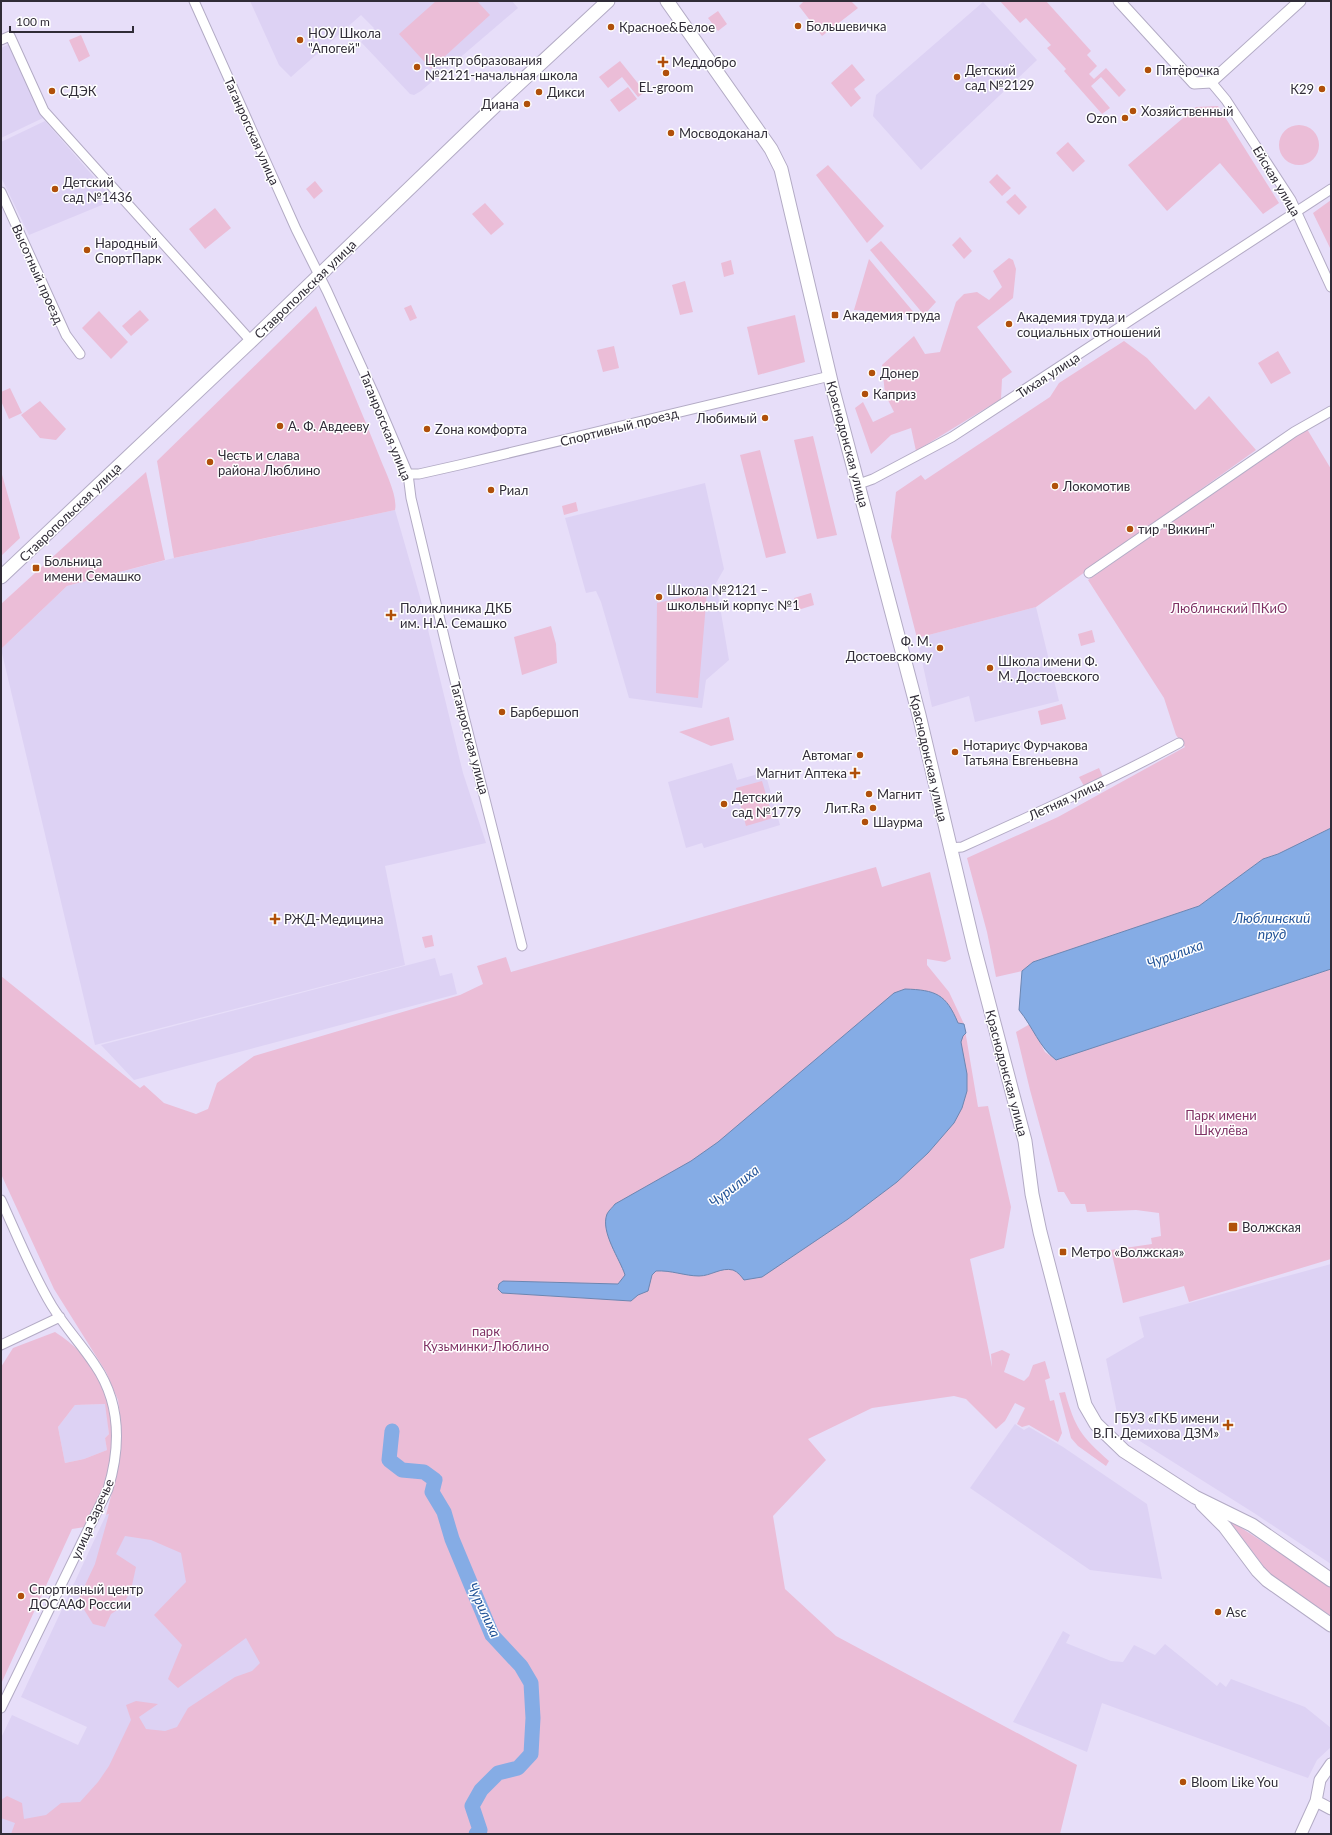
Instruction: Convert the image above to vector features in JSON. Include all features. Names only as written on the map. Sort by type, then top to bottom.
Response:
[{"type":"main road","name":"Ставропольская улица","points":[[1,578],[251,341],[497,104],[608,1]]},
{"type":"main road","name":"Краснодонская улица","points":[[667,1],[777,159],[830,376],[919,715],[950,848],[1025,1141],[1032,1194],[1040,1232],[1085,1405],[1096,1424],[1115,1443],[1195,1497]]},
{"type":"main road","points":[[1195,1497],[1247,1522],[1331,1580]]},
{"type":"main road","points":[[1195,1497],[1225,1528],[1258,1571],[1267,1580],[1331,1625]]},
{"type":"street","name":"Таганрогская улица","points":[[194,1],[318,276],[327,291],[374,394],[408,474],[413,505],[444,636],[522,946]]},
{"type":"street","points":[[1118,1],[1194,83],[1211,82],[1300,1]]},
{"type":"street","points":[[1,40],[10,36],[44,110],[251,341]]},
{"type":"street","name":"Ейская улица","points":[[1211,82],[1226,100],[1298,213],[1331,287]]},
{"type":"street","name":"Тихая улица","points":[[859,484],[873,479],[952,437],[1298,213],[1331,190]]},
{"type":"street","name":"Высотный проезд","points":[[1,192],[66,335],[80,354]]},
{"type":"street","name":"Спортивный проезд","points":[[408,474],[419,474],[459,465],[830,376]]},
{"type":"street","points":[[1089,573],[1294,432],[1331,411]]},
{"type":"street","name":"Летняя улица","points":[[950,848],[962,847],[1030,816],[1125,772],[1179,743]]},
{"type":"street","name":"улица Заречье","points":[[1,1200],[35,1274],[60,1317],[95,1364],[112,1394],[116,1423],[114,1466],[104,1497],[1,1708]]},
{"type":"street","points":[[1,1345],[60,1317]]},
{"type":"street","points":[[1301,1834],[1316,1801],[1320,1780],[1331,1764]]},
{"type":"street","points":[[1316,1801],[1331,1809]]},
{"type":"shaded area","name":"Центр образования №2121-начальная школа","points":[[250,1],[512,1],[518,8],[421,91],[414,95],[410,94],[361,42],[374,28],[361,15],[291,77],[279,65]]},
{"type":"shaded area","name":"Детский сад №2129","points":[[983,2],[1037,60],[921,170],[873,116],[876,95]]},
{"type":"shaded area","points":[[9,44],[43,118],[1,138],[1,48]]},
{"type":"shaded area","name":"Детский сад №1436","points":[[45,121],[114,200],[29,235],[1,177],[1,142]]},
{"type":"shaded area","name":"Школа №2121 – школьный корпус №1","points":[[705,483],[724,569],[716,583],[729,660],[706,680],[702,708],[629,698],[601,602],[596,591],[586,593],[565,518]]},
{"type":"shaded area","points":[[395,510],[420,597],[463,773],[486,843],[385,866],[405,965],[95,1045],[1,649],[67,586],[170,559]]},
{"type":"shaded area","points":[[1036,607],[1059,701],[975,722],[969,696],[932,707],[917,638]]},
{"type":"shaded area","name":"Детский сад №1779","points":[[732,763],[737,780],[765,772],[780,825],[704,848],[702,843],[686,848],[668,782]]},
{"type":"shaded area","points":[[435,958],[440,976],[452,973],[457,994],[134,1080],[101,1045]]},
{"type":"shaded area","name":"ГБУЗ «ГКБ имени В.П. Демихова ДЗМ»","points":[[1331,1264],[1331,1564],[1254,1513],[1135,1438],[1117,1413],[1106,1359],[1144,1337],[1139,1317]]},
{"type":"shaded area","points":[[106,1404],[109,1434],[105,1438],[107,1450],[84,1459],[65,1463],[58,1427],[75,1405]]},
{"type":"shaded area","points":[[1015,1424],[1024,1430],[1029,1427],[1063,1447],[1147,1504],[1162,1579],[1090,1570],[970,1488]]},
{"type":"shaded area","points":[[135,1507],[263,1592],[332,1834],[1,1834],[1,1738],[12,1715],[78,1745],[87,1727],[21,1697],[106,1515]]},
{"type":"shaded area","points":[[1063,1631],[1070,1635],[1066,1643],[1111,1661],[1123,1662],[1134,1645],[1155,1655],[1165,1644],[1217,1686],[1220,1682],[1226,1687],[1231,1679],[1305,1707],[1331,1728],[1331,1747],[1317,1760],[1308,1778],[1102,1703],[1087,1752],[1013,1722]]},
{"type":"green space","points":[[436,1],[477,1],[490,15],[431,69],[399,34]]},
{"type":"green space","points":[[804,1],[851,1],[858,8],[822,36],[799,6]]},
{"type":"green space","points":[[1000,1],[1046,1],[1091,51],[1087,55],[1097,66],[1089,74],[1094,79],[1106,68],[1126,90],[1119,97],[1101,77],[1091,86],[1110,108],[1102,114],[1064,71],[1066,69],[1047,48],[1051,45],[1026,18],[1020,23]]},
{"type":"green space","points":[[718,11],[727,24],[718,31],[708,18]]},
{"type":"green space","points":[[81,35],[90,56],[79,62],[69,40]]},
{"type":"green space","points":[[620,61],[645,92],[638,97],[622,77],[608,88],[599,77]]},
{"type":"green space","points":[[852,64],[865,80],[854,89],[861,98],[851,107],[831,83]]},
{"type":"green space","points":[[628,87],[637,99],[619,112],[610,100]]},
{"type":"green space","points":[[1218,106],[1279,203],[1263,214],[1220,163],[1167,211],[1128,165],[1196,107]]},
{"type":"green space","points":[[1299,125],[1307,127],[1313,131],[1317,137],[1319,145],[1317,153],[1313,159],[1307,163],[1299,165],[1291,163],[1285,159],[1281,153],[1279,145],[1281,137],[1285,131],[1291,127]]},
{"type":"green space","points":[[1068,142],[1085,161],[1073,172],[1056,153]]},
{"type":"green space","points":[[828,165],[884,226],[867,243],[816,175]]},
{"type":"green space","points":[[997,174],[1011,188],[1002,196],[989,182]]},
{"type":"green space","points":[[315,181],[323,191],[314,199],[306,189]]},
{"type":"green space","points":[[1015,194],[1027,207],[1019,215],[1006,202]]},
{"type":"green space","points":[[1331,200],[1331,250],[1313,213]]},
{"type":"green space","points":[[485,203],[504,224],[491,235],[472,214]]},
{"type":"green space","points":[[215,208],[231,228],[205,249],[189,229]]},
{"type":"green space","points":[[960,237],[972,251],[964,259],[952,245]]},
{"type":"green space","points":[[881,241],[936,302],[924,315],[870,250]]},
{"type":"green space","points":[[1009,258],[1013,260],[1016,269],[1013,298],[977,327],[1012,372],[1002,379],[1001,399],[916,451],[911,428],[891,435],[871,454],[855,408],[863,402],[873,422],[894,412],[885,394],[882,365],[914,336],[925,354],[940,352],[956,302],[964,294],[977,292],[989,300],[1002,287],[993,271]]},
{"type":"green space","points":[[869,259],[916,315],[854,310]]},
{"type":"green space","points":[[731,260],[734,274],[724,277],[721,263]]},
{"type":"green space","points":[[685,281],[693,312],[680,315],[672,285]]},
{"type":"green space","points":[[411,305],[417,318],[410,321],[404,308]]},
{"type":"green space","points":[[316,306],[388,476],[395,498],[395,510],[174,558],[157,461]]},
{"type":"green space","points":[[140,310],[149,320],[131,336],[122,326]]},
{"type":"green space","points":[[99,311],[128,342],[111,359],[82,328]]},
{"type":"green space","points":[[795,315],[805,362],[758,375],[747,327]]},
{"type":"green space","name":"Локомотив","points":[[1124,341],[1147,358],[1195,410],[1209,396],[1256,450],[1036,607],[917,638],[891,537],[896,492],[921,475],[925,480],[1050,397],[1059,383]]},
{"type":"green space","points":[[614,346],[619,368],[603,372],[597,350]]},
{"type":"green space","points":[[1278,351],[1291,373],[1271,384],[1258,363]]},
{"type":"green space","points":[[10,388],[22,413],[9,419],[1,401],[1,392]]},
{"type":"green space","points":[[40,401],[66,429],[56,440],[40,438],[21,415]]},
{"type":"green space","name":"Люблинский ПКиО","points":[[1307,429],[1331,469],[1331,828],[1278,854],[1263,859],[1199,906],[1033,962],[1022,971],[996,977],[987,932],[967,858],[1058,817],[1185,747],[1176,735],[1164,698],[1088,580]]},
{"type":"green space","points":[[813,436],[837,535],[817,539],[794,440]]},
{"type":"green space","points":[[760,450],[786,553],[766,558],[740,455]]},
{"type":"green space","points":[[1,471],[20,538],[1,556]]},
{"type":"green space","points":[[146,472],[165,560],[67,586],[1,649],[1,604]]},
{"type":"green space","points":[[576,502],[578,511],[564,515],[562,506]]},
{"type":"green space","points":[[707,592],[698,698],[656,693],[657,603]]},
{"type":"green space","points":[[811,593],[814,605],[798,610],[794,598]]},
{"type":"green space","points":[[551,626],[556,644],[557,663],[522,675],[514,637]]},
{"type":"green space","points":[[1092,630],[1095,642],[1081,646],[1078,634]]},
{"type":"green space","points":[[1062,704],[1066,719],[1041,725],[1038,711]]},
{"type":"green space","points":[[729,717],[734,740],[711,746],[679,732]]},
{"type":"green space","points":[[1099,768],[1103,777],[1084,786],[1079,777]]},
{"type":"green space","points":[[762,781],[773,818],[746,826],[736,788]]},
{"type":"green space","name":"парк Кузьминки-Люблино","points":[[876,867],[882,887],[930,872],[951,959],[945,962],[927,959],[927,965],[949,992],[964,1024],[978,1107],[988,1106],[1011,1207],[1004,1248],[970,1259],[992,1367],[991,1354],[1002,1350],[1010,1354],[1004,1372],[1024,1381],[1029,1376],[1033,1365],[1045,1361],[1050,1378],[1045,1380],[1050,1401],[1054,1400],[1062,1433],[1058,1442],[1029,1425],[1022,1427],[1017,1424],[1025,1408],[1015,1403],[1005,1421],[996,1429],[966,1399],[954,1396],[872,1408],[808,1439],[826,1460],[773,1516],[785,1589],[836,1636],[1077,1765],[1060,1834],[11,1834],[15,1823],[1,1818],[1,1800],[7,1796],[22,1803],[24,1819],[46,1815],[61,1803],[80,1802],[98,1782],[109,1766],[131,1720],[126,1705],[136,1701],[158,1704],[139,1717],[146,1729],[165,1731],[177,1727],[188,1708],[235,1677],[252,1671],[260,1663],[246,1638],[178,1688],[168,1679],[182,1645],[154,1615],[186,1582],[181,1553],[151,1540],[125,1536],[116,1554],[136,1567],[131,1590],[122,1607],[111,1614],[105,1627],[93,1624],[78,1600],[95,1564],[109,1514],[106,1515],[116,1477],[120,1454],[121,1423],[118,1400],[106,1372],[54,1289],[1,1174],[1,976],[140,1088],[144,1085],[164,1103],[196,1114],[208,1109],[217,1083],[254,1056],[460,995],[483,984],[477,966],[506,957],[511,972]]},
{"type":"green space","points":[[432,935],[434,946],[425,948],[422,937]]},
{"type":"green space","name":"Парк имени Шкулёва","points":[[1331,969],[1331,1259],[1189,1302],[1184,1286],[1123,1303],[1111,1250],[1152,1244],[1151,1238],[1161,1236],[1159,1213],[1136,1210],[1087,1212],[1085,1204],[1071,1204],[1064,1192],[1058,1192],[1016,1032],[1030,1024],[1045,1052],[1056,1060]]},
{"type":"green space","points":[[55,1332],[70,1343],[93,1369],[101,1384],[107,1399],[111,1416],[112,1434],[111,1452],[104,1488],[85,1527],[72,1529],[1,1684],[1,1367],[13,1348]],"holes":[[[105,1404],[109,1434],[105,1438],[107,1450],[84,1459],[65,1463],[58,1427],[75,1405]]]},
{"type":"green space","points":[[1065,1392],[1072,1414],[1080,1431],[1085,1438],[1109,1461],[1106,1466],[1078,1446],[1071,1438],[1059,1393]]},
{"type":"green space","points":[[1229,1520],[1331,1586],[1331,1616],[1270,1575]]},
{"type":"water","name":"Люблинский пруд","points":[[1331,828],[1331,969],[1056,1060],[1045,1049],[1019,1010],[1022,971],[1033,962],[1199,906],[1263,859],[1278,854]]},
{"type":"water","points":[[905,989],[925,991],[939,996],[954,1013],[958,1023],[964,1024],[966,1033],[961,1042],[967,1074],[967,1091],[962,1108],[954,1123],[928,1153],[897,1182],[848,1219],[762,1277],[744,1280],[736,1272],[729,1269],[703,1276],[656,1271],[652,1275],[648,1291],[638,1295],[631,1301],[502,1293],[498,1289],[499,1284],[503,1281],[618,1284],[625,1275],[608,1237],[606,1229],[607,1214],[615,1204],[691,1161],[718,1142],[894,993]]},
{"type":"waterway","name":"Чурилиха","points":[[392,1431],[389,1460],[402,1470],[424,1472],[435,1480],[432,1492],[444,1512],[452,1539],[492,1635],[521,1666],[531,1683],[533,1718],[531,1754],[518,1768],[498,1773],[481,1790],[472,1806],[480,1830],[476,1834]]},
{"type":"place","name":"Большевичка","points":[[798,26]]},
{"type":"place","name":"Красное&Белое","points":[[611,27]]},
{"type":"place","name":"НОУ Школа \"Апогей\"","points":[[300,40]]},
{"type":"place","name":"Меддобро","points":[[663,62]]},
{"type":"place","name":"Центр образования №2121-начальная школа","points":[[417,67]]},
{"type":"place","name":"Пятёрочка","points":[[1148,70]]},
{"type":"place","name":"EL-groom","points":[[666,73]]},
{"type":"place","name":"Детский сад №2129","points":[[957,77]]},
{"type":"place","name":"К29","points":[[1322,89]]},
{"type":"place","name":"СДЭК","points":[[52,91]]},
{"type":"place","name":"Дикси","points":[[539,92]]},
{"type":"place","name":"Диана","points":[[527,104]]},
{"type":"place","name":"Хозяйственный","points":[[1133,111]]},
{"type":"place","name":"Ozon","points":[[1125,118]]},
{"type":"place","name":"Мосводоканал","points":[[671,133]]},
{"type":"place","name":"Детский сад №1436","points":[[55,189]]},
{"type":"place","name":"Народный СпортПарк","points":[[87,250]]},
{"type":"place","name":"Академия труда","points":[[835,315]]},
{"type":"place","name":"Академия труда и социальных отношений","points":[[1009,324]]},
{"type":"place","name":"Донер","points":[[872,373]]},
{"type":"place","name":"Каприз","points":[[865,394]]},
{"type":"place","name":"Любимый","points":[[765,418]]},
{"type":"place","name":"А. Ф. Авдееву","points":[[280,426]]},
{"type":"place","name":"Zона комфорта","points":[[427,429]]},
{"type":"place","name":"Честь и слава района Люблино","points":[[210,462]]},
{"type":"place","name":"Локомотив","points":[[1055,486]]},
{"type":"place","name":"Риал","points":[[491,490]]},
{"type":"place","name":"тир \"Викинг\"","points":[[1130,529]]},
{"type":"place","name":"Больница имени Семашко","points":[[36,568]]},
{"type":"place","name":"Школа №2121 – школьный корпус №1","points":[[659,597]]},
{"type":"place","name":"Поликлиника ДКБ им. Н.А. Семашко","points":[[391,615]]},
{"type":"place","name":"Ф. М. Достоевскому","points":[[940,648]]},
{"type":"place","name":"Школа имени Ф. М. Достоевского","points":[[990,668]]},
{"type":"place","name":"Барбершоп","points":[[502,712]]},
{"type":"place","name":"Нотариус Фурчакова Татьяна Евгеньевна","points":[[955,752]]},
{"type":"place","name":"Автомаг","points":[[860,755]]},
{"type":"place","name":"Магнит Аптека","points":[[855,773]]},
{"type":"place","name":"Магнит","points":[[869,794]]},
{"type":"place","name":"Детский сад №1779","points":[[724,804]]},
{"type":"place","name":"Лит.Ra","points":[[873,808]]},
{"type":"place","name":"Шаурма","points":[[865,822]]},
{"type":"place","name":"РЖД-Медицина","points":[[275,919]]},
{"type":"place","name":"Волжская","points":[[1233,1227]]},
{"type":"place","name":"Метро «Волжская»","points":[[1063,1252]]},
{"type":"place","name":"ГБУЗ «ГКБ имени В.П. Демихова ДЗМ»","points":[[1228,1425]]},
{"type":"place","name":"Спортивный центр ДОСААФ России","points":[[21,1596]]},
{"type":"place","name":"Asc","points":[[1218,1612]]},
{"type":"place","name":"Bloom Like You","points":[[1183,1782]]}]
